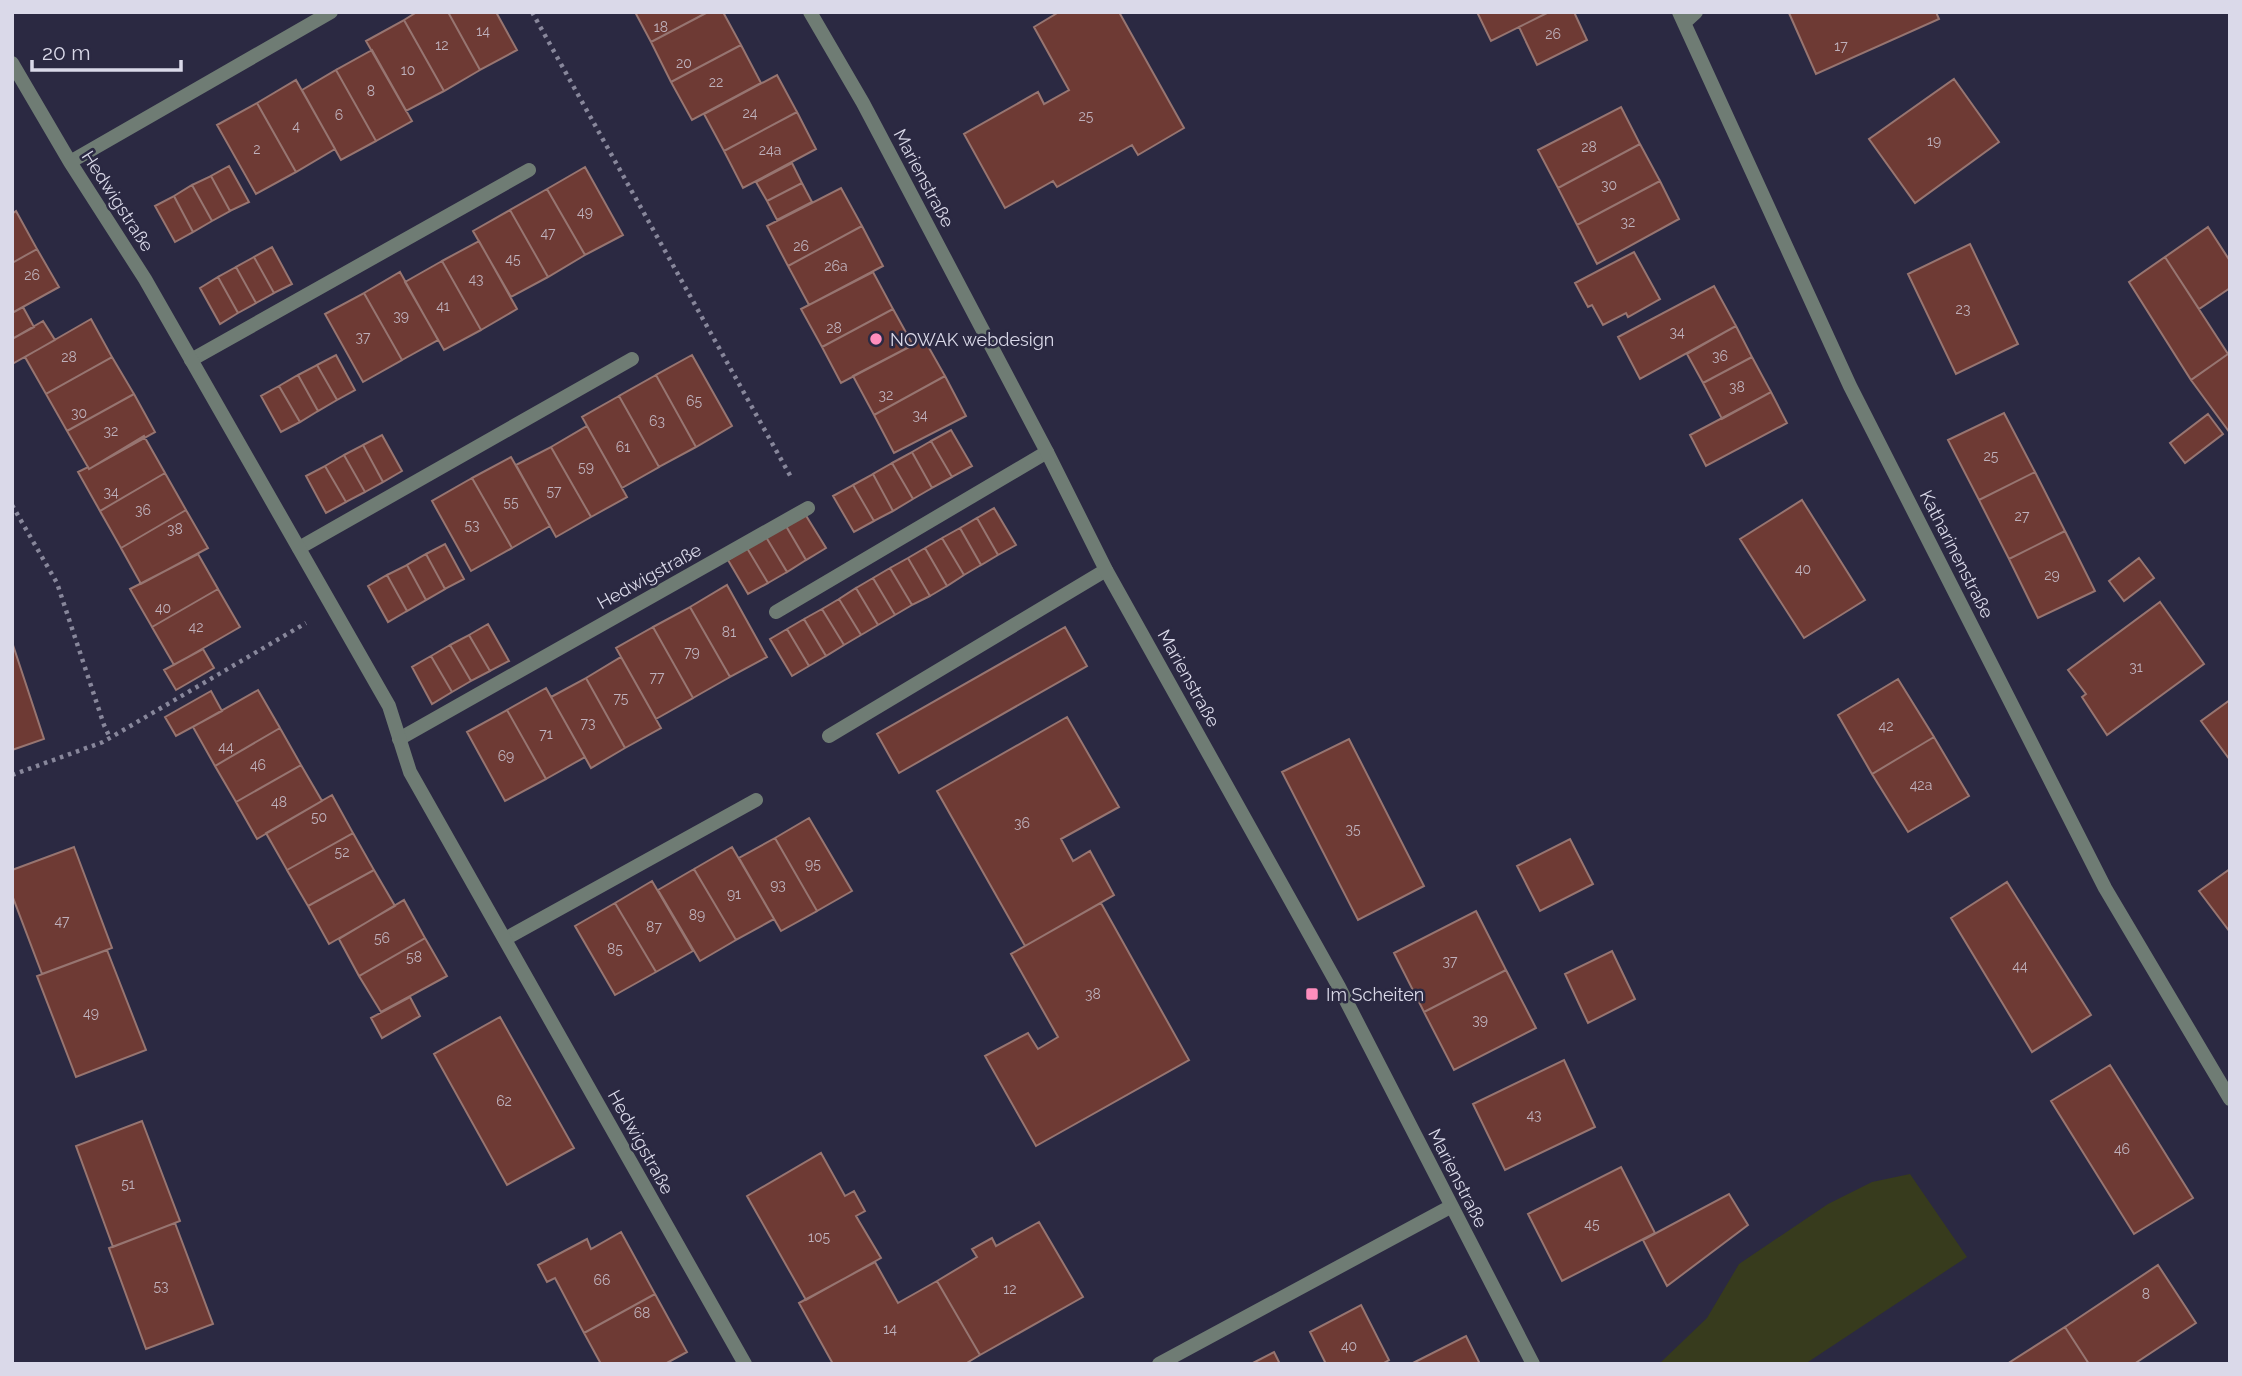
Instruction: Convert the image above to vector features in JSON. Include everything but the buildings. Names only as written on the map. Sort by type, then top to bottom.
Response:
[{"type":"street","points":[[70,162],[331,12]]},
{"type":"street","name":"Marienstraße","points":[[810,12],[863,103],[1047,452],[1106,570],[1339,987],[1533,1364]]},
{"type":"street","points":[[1681,18],[1696,12]]},
{"type":"street","name":"Katharinenstraße","points":[[1681,18],[1850,386],[2105,888],[2230,1099]]},
{"type":"street","name":"Hedwigstraße","points":[[12,64],[70,162],[145,279],[389,706],[410,772],[745,1364]]},
{"type":"street","points":[[191,360],[529,170]]},
{"type":"street","points":[[299,548],[632,359]]},
{"type":"street","points":[[776,612],[1047,452]]},
{"type":"street","name":"Hedwigstraße","points":[[399,739],[808,508]]},
{"type":"street","points":[[829,736],[1106,570]]},
{"type":"street","points":[[505,939],[756,800]]},
{"type":"street","points":[[1159,1364],[1450,1207]]},
{"type":"path","points":[[532,12],[808,508]]},
{"type":"path","points":[[12,505],[57,583],[110,737]]},
{"type":"path","points":[[12,775],[110,737],[333,608]]},
{"type":"green space","points":[[1910,1174],[1967,1257],[1805,1364],[1659,1364],[1707,1318],[1739,1264],[1828,1204],[1872,1182]]},
{"type":"place","name":"NOWAK webdesign","points":[[876,339]]},
{"type":"place","name":"Im Scheiten","points":[[1312,994]]}]
